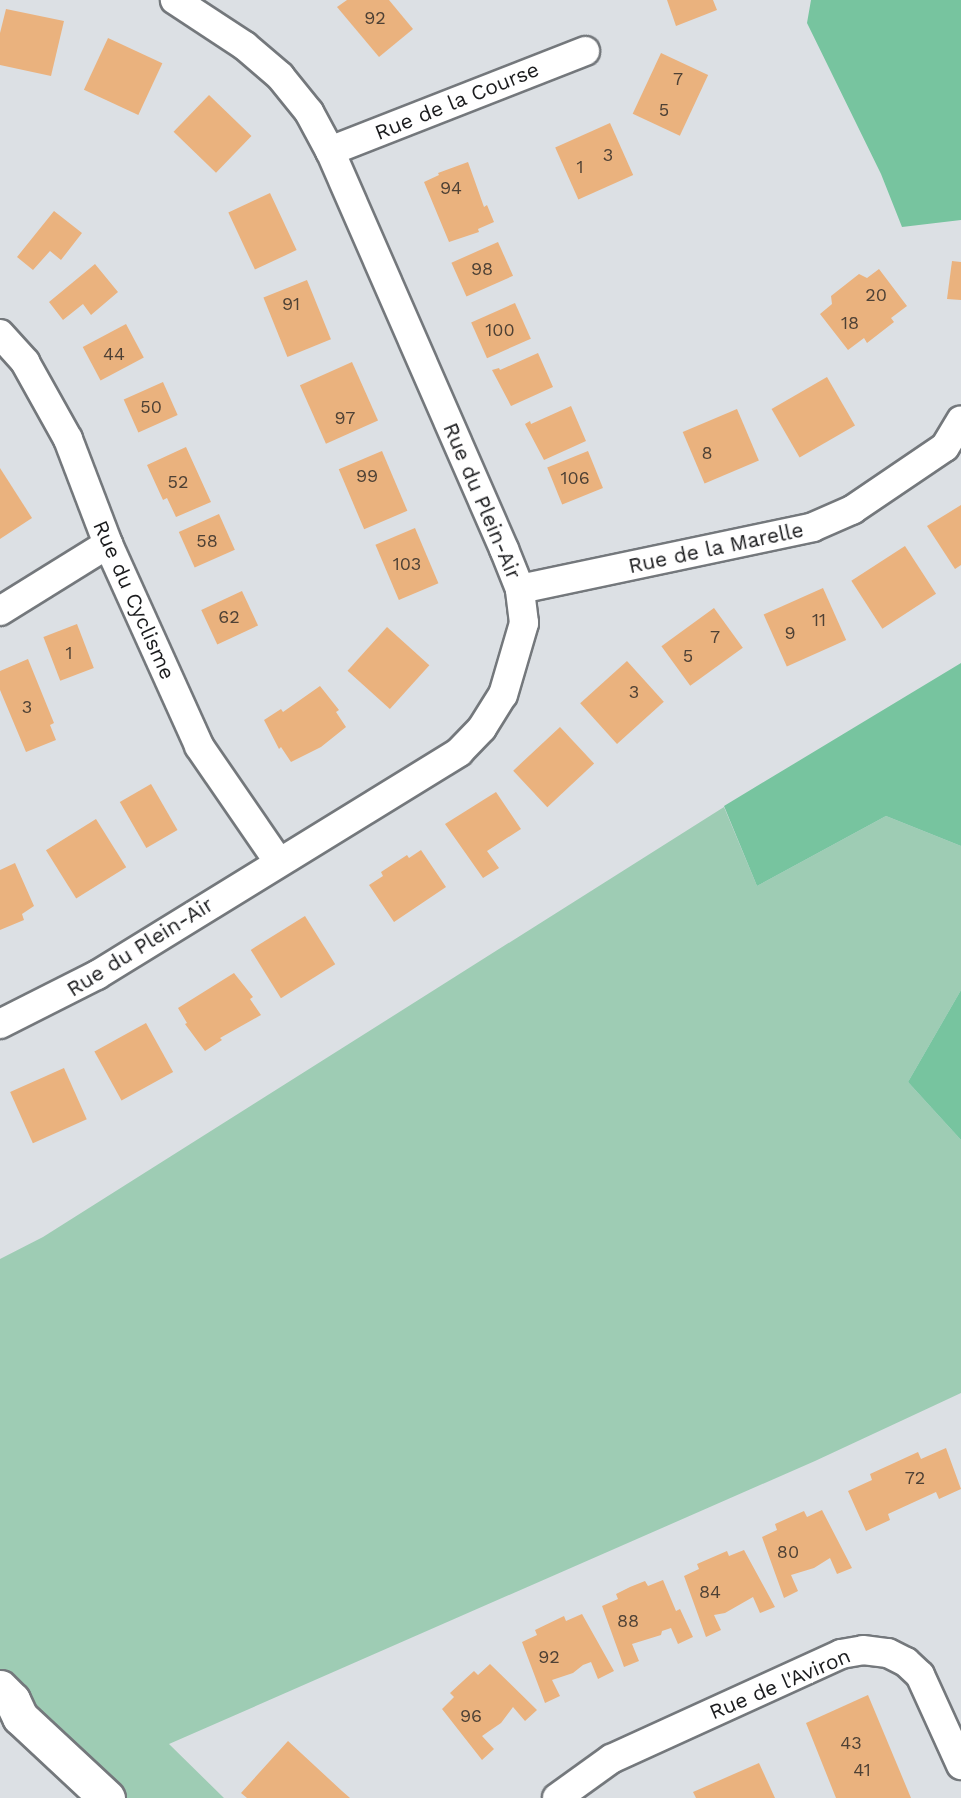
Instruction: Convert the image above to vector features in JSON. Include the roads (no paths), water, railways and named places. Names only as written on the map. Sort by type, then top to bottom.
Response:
[{"type":"street","name":"Rue du Plein-Air","points":[[0,1024],[97,975],[459,752],[482,728],[503,695],[524,623],[520,589],[330,151],[309,112],[280,76],[246,46],[175,0]]},
{"type":"street","name":"Rue de la Course","points":[[330,151],[585,51]]},
{"type":"street","name":"Rue du Cyclisme","points":[[0,334],[25,362],[68,439],[108,544],[199,746],[278,862]]},
{"type":"street","name":"Rue de la Marelle","points":[[520,589],[813,527],[852,510],[945,447],[961,420]]},
{"type":"street","points":[[0,611],[108,544]]},
{"type":"street","name":"Rue de l'Aviron","points":[[557,1798],[611,1759],[841,1654],[863,1650],[887,1653],[906,1662],[920,1675],[961,1765]]},
{"type":"street","points":[[0,1688],[12,1700],[10,1715],[107,1798]]}]
